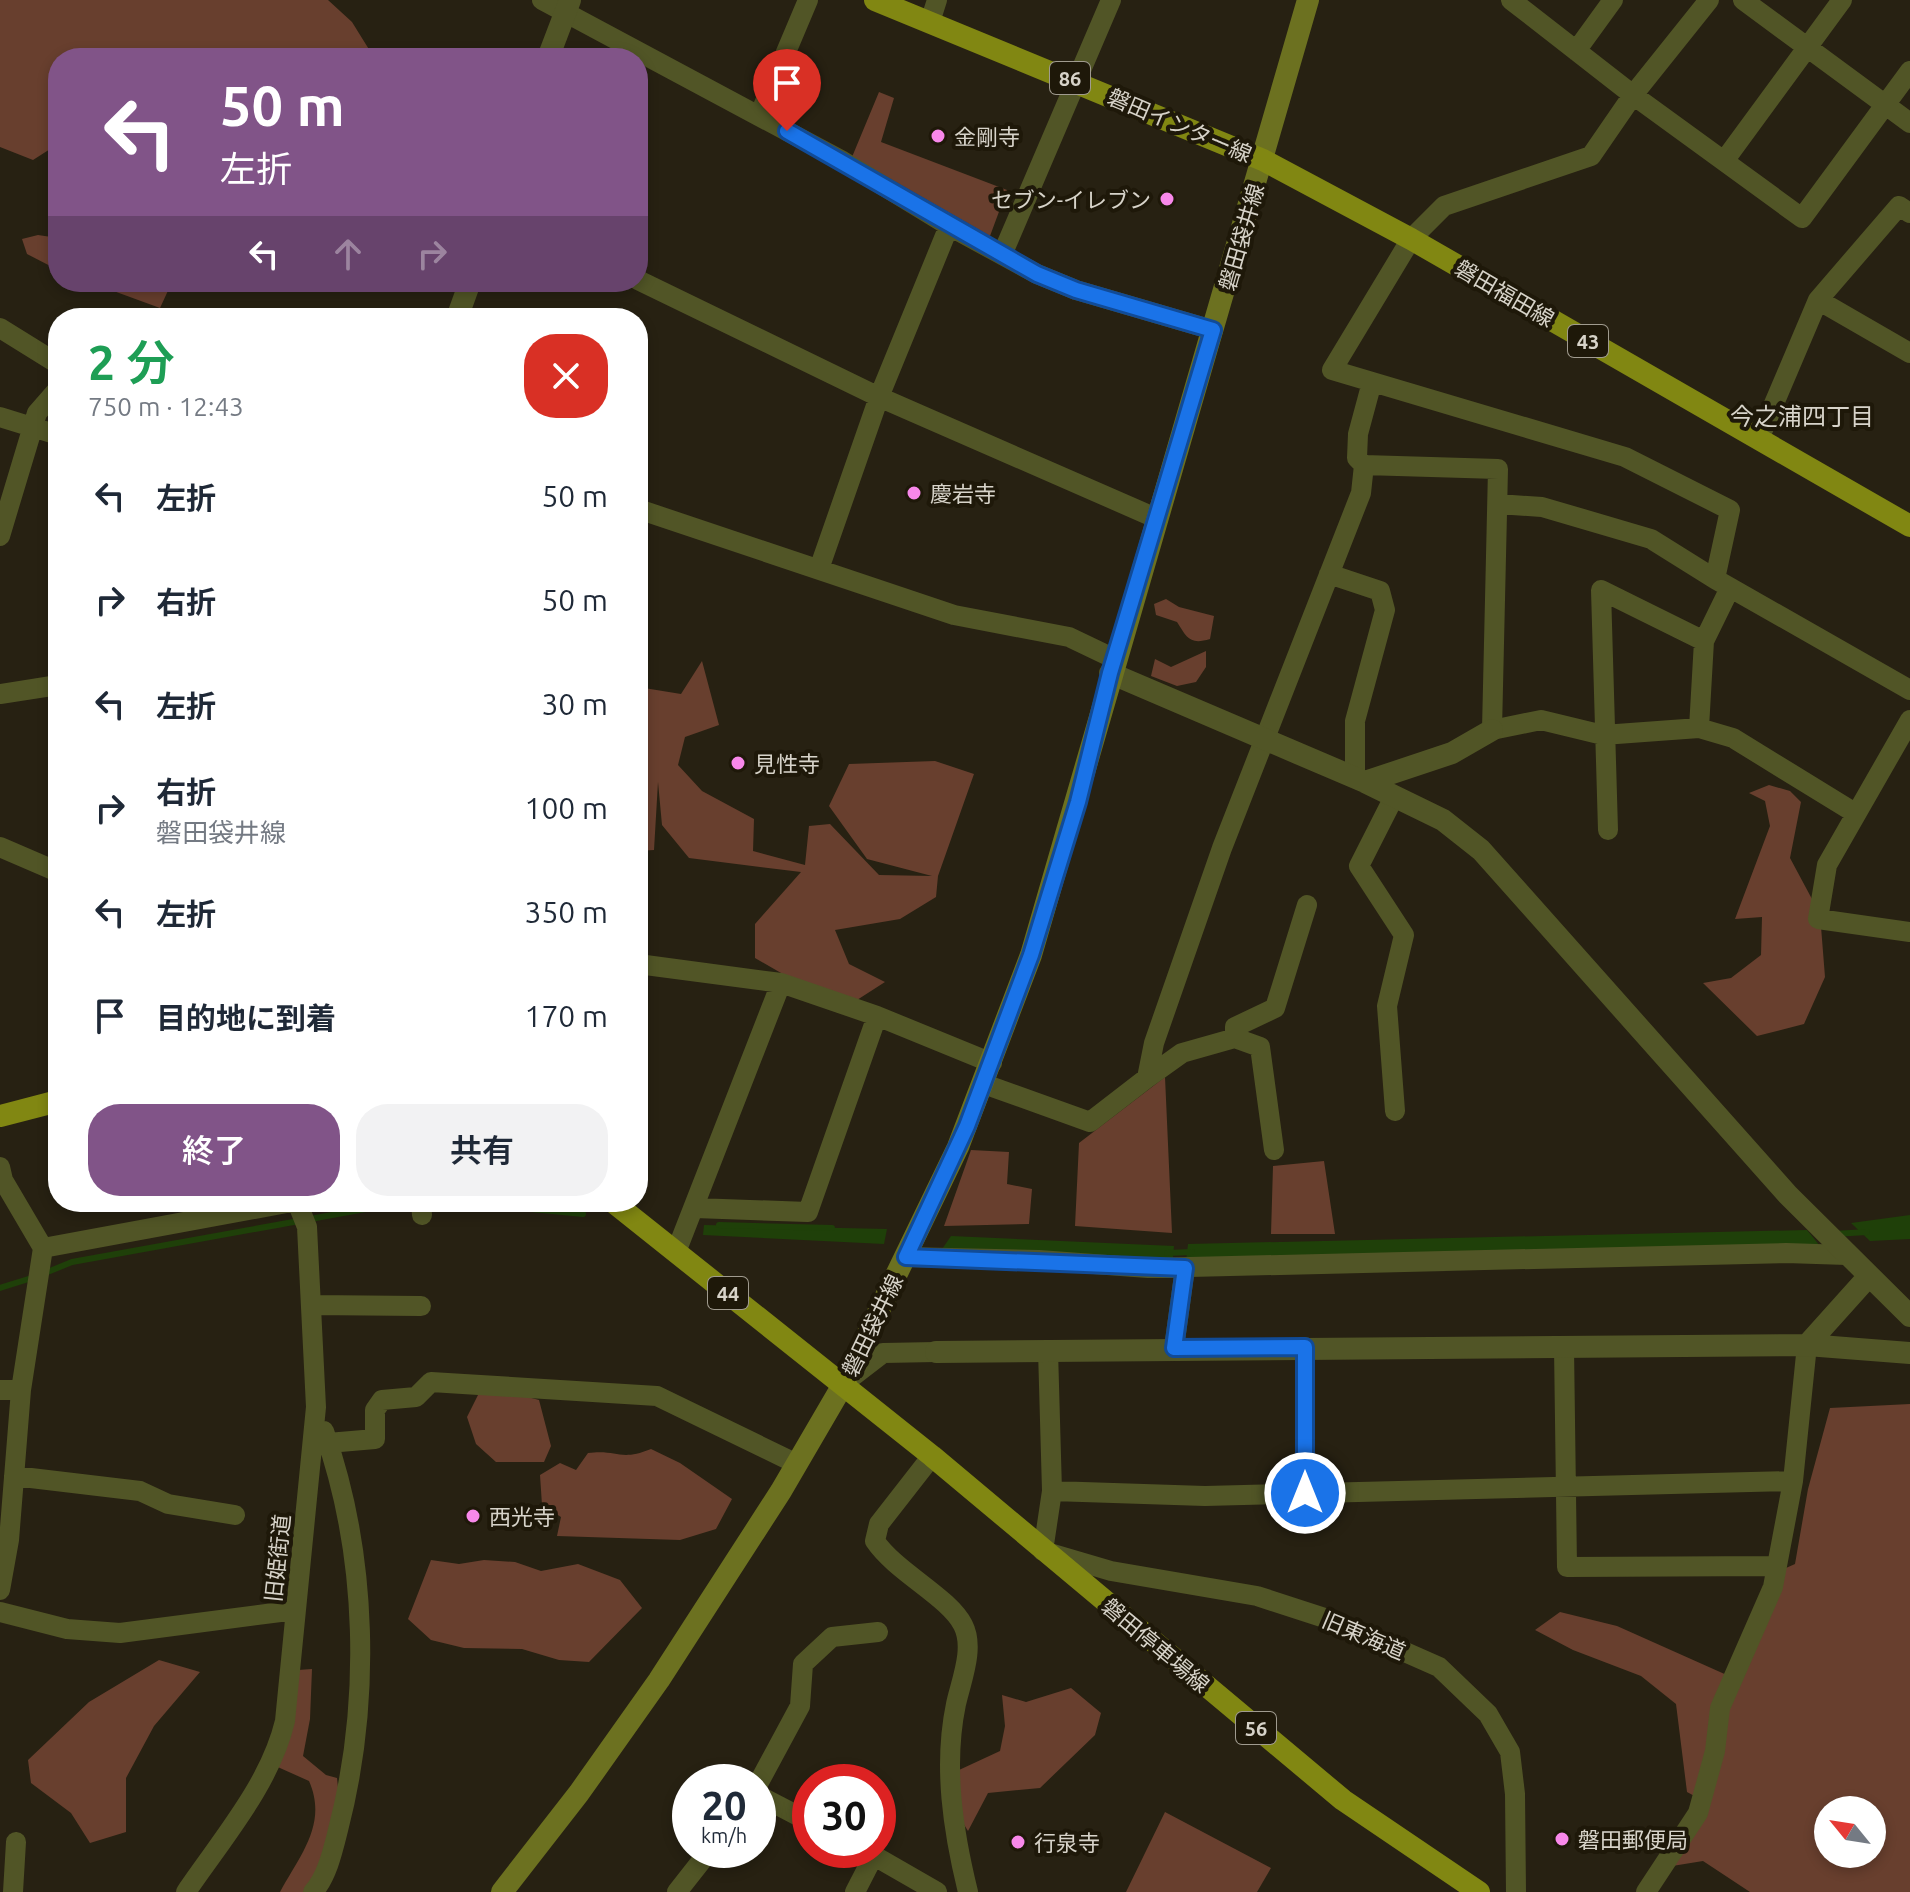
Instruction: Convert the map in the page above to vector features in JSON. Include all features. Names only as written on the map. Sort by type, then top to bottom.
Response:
[{"type":"main road","name":"磐田インター線","points":[[875,0],[1078,81],[1263,160]]},
{"type":"main road","name":"磐田袋井線","points":[[502,1892],[659,1680],[797,1464],[844,1383],[906,1257],[988,1073],[1031,955],[1078,802],[1113,666],[1308,0]]},
{"type":"main road","name":"磐田福田線","points":[[1263,160],[1411,239],[1910,526]]},
{"type":"main road","points":[[0,1116],[48,1104]]},
{"type":"main road","name":"44","points":[[626,1212],[844,1383]]},
{"type":"main road","name":"磐田停車場線","points":[[844,1383],[1343,1800],[1479,1892]]},
{"type":"street","points":[[542,0],[567,6],[640,48]]},
{"type":"street","points":[[759,116],[808,0]]},
{"type":"street","points":[[930,22],[937,0]]},
{"type":"street","points":[[1002,255],[1111,0]]},
{"type":"street","points":[[1576,51],[1613,0]]},
{"type":"street","points":[[1699,728],[1704,641],[1722,584],[1730,510],[1625,457],[1332,370],[1411,239],[1444,206],[1591,156],[1633,95],[1709,0]]},
{"type":"street","points":[[1743,0],[1805,49],[1910,123]]},
{"type":"street","points":[[1724,161],[1842,0]]},
{"type":"street","points":[[1521,3],[1633,95],[1802,218],[1910,71]]},
{"type":"street","points":[[552,48],[567,6]]},
{"type":"street","points":[[648,52],[841,160],[1002,255],[1076,290],[1213,330]]},
{"type":"street","points":[[1759,439],[1818,300],[1899,206],[1910,213]]},
{"type":"street","points":[[819,569],[879,397],[949,226]]},
{"type":"street","points":[[648,285],[879,397],[1158,519]]},
{"type":"street","points":[[1818,300],[1910,353]]},
{"type":"street","points":[[0,328],[48,358]]},
{"type":"street","points":[[1372,382],[1358,434],[1357,458],[1364,465],[1498,469],[1492,730]]},
{"type":"street","points":[[0,536],[37,413],[48,400]]},
{"type":"street","points":[[0,417],[48,432]]},
{"type":"street","points":[[1147,1078],[1159,1028],[1264,739],[1361,493],[1364,465]]},
{"type":"street","points":[[1498,504],[1542,507],[1651,539],[1722,584],[1910,690]]},
{"type":"street","points":[[648,512],[954,615],[1069,637],[1113,666],[1443,820],[1481,850],[1817,1223],[1910,1316]]},
{"type":"street","points":[[1329,574],[1380,591],[1385,610],[1355,721],[1360,780]]},
{"type":"street","points":[[1608,830],[1601,590],[1704,641]]},
{"type":"street","points":[[0,694],[48,687]]},
{"type":"street","points":[[1360,780],[1452,753],[1492,730],[1541,720],[1603,735],[1699,728],[1733,738],[1855,813]]},
{"type":"street","points":[[1910,720],[1827,865],[1818,919],[1910,932]]},
{"type":"street","points":[[1394,797],[1359,866],[1404,935],[1387,1006],[1395,1111]]},
{"type":"street","points":[[0,847],[48,868]]},
{"type":"street","points":[[1235,1038],[1235,1027],[1275,1008],[1307,905]]},
{"type":"street","points":[[648,965],[781,983],[877,1016],[1090,1122],[1182,1053],[1235,1038],[1260,1047],[1274,1150]]},
{"type":"street","points":[[676,1252],[781,983]]},
{"type":"street","points":[[695,1208],[808,1212],[877,1016]]},
{"type":"street","points":[[0,1167],[3,1180],[43,1248],[37,1290],[10,1390],[14,1476],[9,1540],[0,1590]]},
{"type":"street","points":[[43,1248],[239,1212]]},
{"type":"street","name":"旧姫街道","points":[[186,1892],[267,1771],[278,1748],[296,1610],[316,1407],[307,1227],[299,1212]]},
{"type":"street","points":[[906,1257],[1185,1268],[1844,1252]]},
{"type":"street","points":[[1174,1348],[1185,1268]]},
{"type":"street","points":[[1646,1892],[1698,1813],[1715,1751],[1720,1708],[1773,1587],[1793,1481],[1807,1345],[1869,1276]]},
{"type":"street","points":[[311,1305],[421,1306]]},
{"type":"street","points":[[844,1383],[883,1353],[1174,1348],[1807,1345],[1910,1353]]},
{"type":"street","points":[[1305,1347],[1305,1493]]},
{"type":"street","points":[[1564,1347],[1567,1567],[1777,1566]]},
{"type":"street","points":[[1043,1551],[1052,1491],[1048,1350]]},
{"type":"street","points":[[328,1443],[375,1439],[375,1410],[382,1400],[416,1397],[431,1382],[520,1386],[536,1391],[657,1396],[797,1464]]},
{"type":"street","points":[[313,1892],[333,1849],[345,1803],[356,1711],[360,1627],[353,1556],[337,1467],[316,1407]]},
{"type":"street","points":[[932,1456],[879,1524],[875,1541],[887,1559],[963,1625],[968,1650],[952,1723],[951,1802],[968,1892]]},
{"type":"street","points":[[14,1476],[140,1491],[168,1504],[235,1515]]},
{"type":"street","points":[[1052,1491],[1205,1496],[1564,1484],[1793,1481]]},
{"type":"street","name":"旧東海道","points":[[1043,1551],[1111,1571],[1257,1596],[1337,1622],[1439,1667],[1488,1714],[1510,1752],[1515,1794],[1516,1892]]},
{"type":"street","points":[[0,1612],[67,1629],[120,1633],[296,1610]]},
{"type":"street","points":[[769,1764],[800,1706],[803,1664],[832,1637],[878,1632]]},
{"type":"street","points":[[13,1892],[16,1842]]},
{"type":"street","points":[[677,1892],[696,1868]]},
{"type":"street","points":[[855,1892],[864,1868]]},
{"type":"street","points":[[895,1868],[937,1892]]},
{"type":"shaded area","points":[[0,0],[328,0],[352,22],[368,48],[48,48],[48,150],[33,160],[0,147]]},
{"type":"shaded area","points":[[879,92],[894,98],[881,142],[1007,190],[990,236],[852,157]]},
{"type":"shaded area","points":[[38,235],[48,236],[48,265],[27,254],[22,239]]},
{"type":"shaded area","points":[[116,292],[167,292],[160,308]]},
{"type":"shaded area","points":[[1166,599],[1179,607],[1214,616],[1210,639],[1193,640],[1177,622],[1156,615],[1154,604]]},
{"type":"shaded area","points":[[1206,651],[1206,667],[1196,682],[1177,686],[1151,676],[1155,659],[1171,667]]},
{"type":"shaded area","points":[[702,661],[719,725],[685,737],[678,765],[702,791],[754,819],[753,851],[805,865],[809,826],[830,824],[879,875],[932,876],[867,859],[829,806],[849,764],[935,761],[974,774],[938,876],[936,897],[900,919],[835,930],[849,964],[885,982],[857,1000],[788,977],[755,958],[755,924],[801,872],[689,858],[662,825],[658,782],[654,850],[648,850],[648,689],[681,694]]},
{"type":"shaded area","points":[[1769,785],[1790,791],[1801,802],[1790,858],[1820,914],[1825,977],[1804,1024],[1757,1036],[1703,983],[1731,978],[1761,955],[1762,917],[1735,919],[1770,826],[1765,801],[1749,793]]},
{"type":"shaded area","points":[[1165,1077],[1172,1233],[1075,1226],[1079,1143]]},
{"type":"shaded area","points":[[971,1150],[1009,1152],[1007,1184],[1032,1189],[1029,1224],[944,1226]]},
{"type":"shaded area","points":[[1324,1161],[1335,1234],[1271,1234],[1273,1166]]},
{"type":"shaded area","points":[[1910,1215],[1910,1239],[1870,1241],[1851,1223]]},
{"type":"shaded area","points":[[704,1225],[887,1229],[884,1244],[703,1235]]},
{"type":"shaded area","points":[[1807,1230],[1820,1246],[1186,1262],[1188,1244]]},
{"type":"shaded area","points":[[951,1236],[1174,1246],[1172,1268],[940,1252]]},
{"type":"shaded area","points":[[483,1385],[539,1400],[551,1446],[544,1462],[496,1462],[476,1444],[467,1417]]},
{"type":"shaded area","points":[[1910,1404],[1910,1892],[1750,1892],[1703,1861],[1660,1868],[1700,1799],[1687,1792],[1676,1704],[1641,1676],[1573,1650],[1535,1630],[1560,1612],[1617,1626],[1729,1676],[1777,1572],[1795,1564],[1808,1489],[1830,1408]]},
{"type":"shaded area","points":[[651,1449],[680,1463],[732,1499],[716,1529],[680,1540],[557,1536],[561,1517],[542,1505],[540,1475],[560,1463],[576,1470],[588,1453],[632,1455]]},
{"type":"shaded area","points":[[431,1560],[459,1564],[484,1560],[515,1562],[541,1571],[578,1564],[620,1580],[642,1608],[589,1662],[559,1660],[522,1649],[464,1648],[431,1640],[408,1619]]},
{"type":"shaded area","points":[[159,1660],[200,1672],[154,1726],[126,1778],[126,1832],[90,1843],[71,1813],[31,1783],[28,1760],[89,1702]]},
{"type":"shaded area","points":[[312,1669],[310,1719],[303,1756],[326,1775],[337,1778],[341,1817],[311,1892],[280,1892],[309,1839],[315,1811],[309,1781],[271,1764],[298,1670]]},
{"type":"shaded area","points":[[1071,1688],[1101,1713],[1095,1735],[1040,1788],[988,1793],[968,1831],[955,1810],[959,1770],[1000,1751],[1005,1726],[1002,1695],[1026,1702]]},
{"type":"shaded area","points":[[1165,1812],[1271,1868],[1257,1892],[1126,1892]]},
{"type":"waterway","points":[[45,1273],[72,1262],[349,1212]]},
{"type":"waterway","points":[[563,1212],[583,1214]]},
{"type":"waterway","points":[[719,1225],[832,1228]]},
{"type":"waterway","points":[[1834,1234],[1867,1232]]},
{"type":"waterway","points":[[1167,1253],[1192,1252]]},
{"type":"waterway","points":[[0,1288],[35,1277]]},
{"type":"place","name":"金剛寺","points":[[938,136]]},
{"type":"place","name":"セブン-イレブン","points":[[1167,199]]},
{"type":"place","name":"慶岩寺","points":[[914,493]]},
{"type":"place","name":"見性寺","points":[[738,763]]},
{"type":"place","name":"西光寺","points":[[473,1516]]},
{"type":"place","name":"磐田郵便局","points":[[1562,1839]]},
{"type":"place","name":"行泉寺","points":[[1018,1842]]},
{"type":"district","name":"今之浦四丁目","points":[[1802,416]]},
{"type":"route","points":[[787,131],[1037,274],[1076,290],[1213,330],[1110,673],[1078,802],[1031,955],[967,1126],[906,1257],[1039,1260],[1096,1267],[1185,1268],[1174,1348],[1305,1347],[1305,1493]]}]
